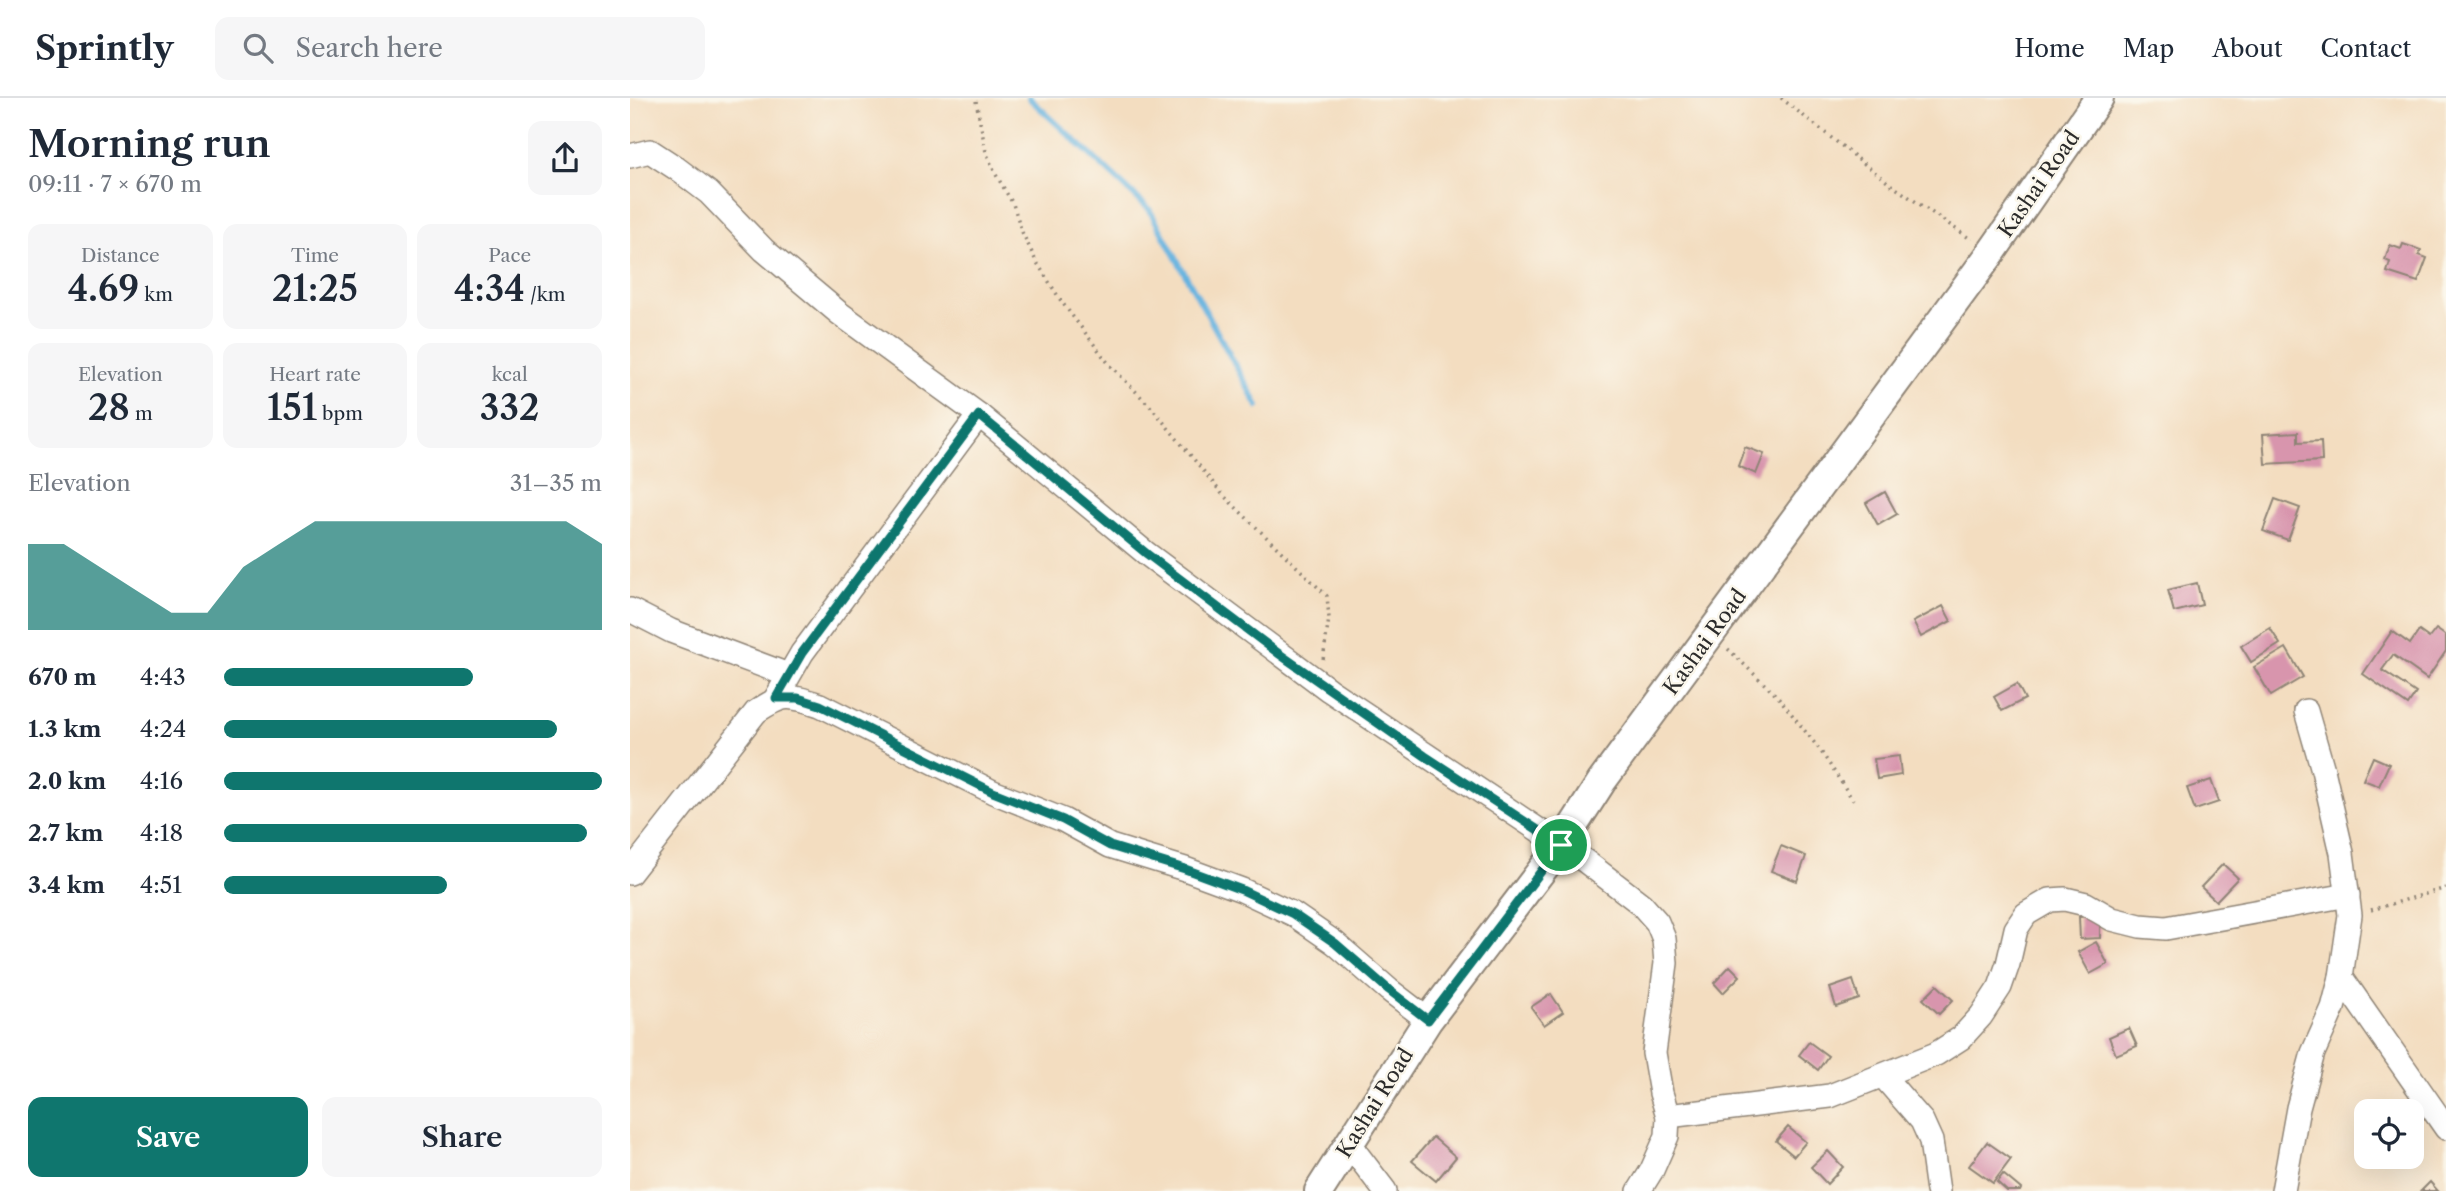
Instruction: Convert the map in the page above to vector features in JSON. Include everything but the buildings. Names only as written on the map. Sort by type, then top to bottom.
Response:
[{"type":"street","name":"Kashai Road","points":[[1320,1191],[1428,1020],[1561,845],[1602,781],[1991,253],[2099,98]]},
{"type":"street","points":[[630,156],[650,151],[677,168],[709,193],[764,250],[839,313],[979,415],[1147,554],[1329,690],[1561,845],[1641,904],[1657,922],[1664,940],[1665,963],[1654,1053],[1668,1116],[1667,1136],[1639,1191]]},
{"type":"street","points":[[630,873],[732,740],[756,712],[776,698],[825,620],[979,415]]},
{"type":"street","points":[[630,610],[671,631],[788,675]]},
{"type":"street","points":[[776,698],[798,698],[820,705],[993,792],[1063,820],[1110,846],[1242,890],[1293,914],[1335,943],[1428,1020]]},
{"type":"street","points":[[2283,1191],[2298,1108],[2313,1053],[2333,1008],[2341,978],[2349,905],[2342,853],[2306,711]]},
{"type":"street","points":[[1668,1116],[1829,1096],[1936,1054],[1961,1038],[1981,1016],[2000,987],[2012,941],[2021,921],[2035,907],[2050,900],[2065,899],[2085,904],[2112,919],[2140,926],[2166,928],[2349,905]]},
{"type":"street","points":[[2341,978],[2446,1128]]},
{"type":"street","points":[[1883,1076],[1922,1121],[1931,1141],[1938,1191]]},
{"type":"street","points":[[1349,1144],[1385,1191]]},
{"type":"path","points":[[1781,98],[1890,184],[1991,253]]},
{"type":"path","points":[[976,101],[986,152],[995,173],[1013,204],[1031,251],[1062,301],[1109,364],[1152,408],[1223,495],[1327,596],[1329,618],[1323,668],[1329,690]]},
{"type":"path","points":[[1711,633],[1779,698],[1820,750],[1853,800]]},
{"type":"path","points":[[2349,905],[2446,888]]},
{"type":"waterway","points":[[1029,98],[1149,209],[1258,406]]},
{"type":"route","points":[[979,415],[1147,554],[1278,653],[1425,756],[1561,845],[1428,1020],[1335,943],[1293,914],[1242,890],[1185,869],[1127,853],[1094,839],[1063,820],[993,792],[820,705],[798,698],[776,698],[825,620],[979,415]]}]
